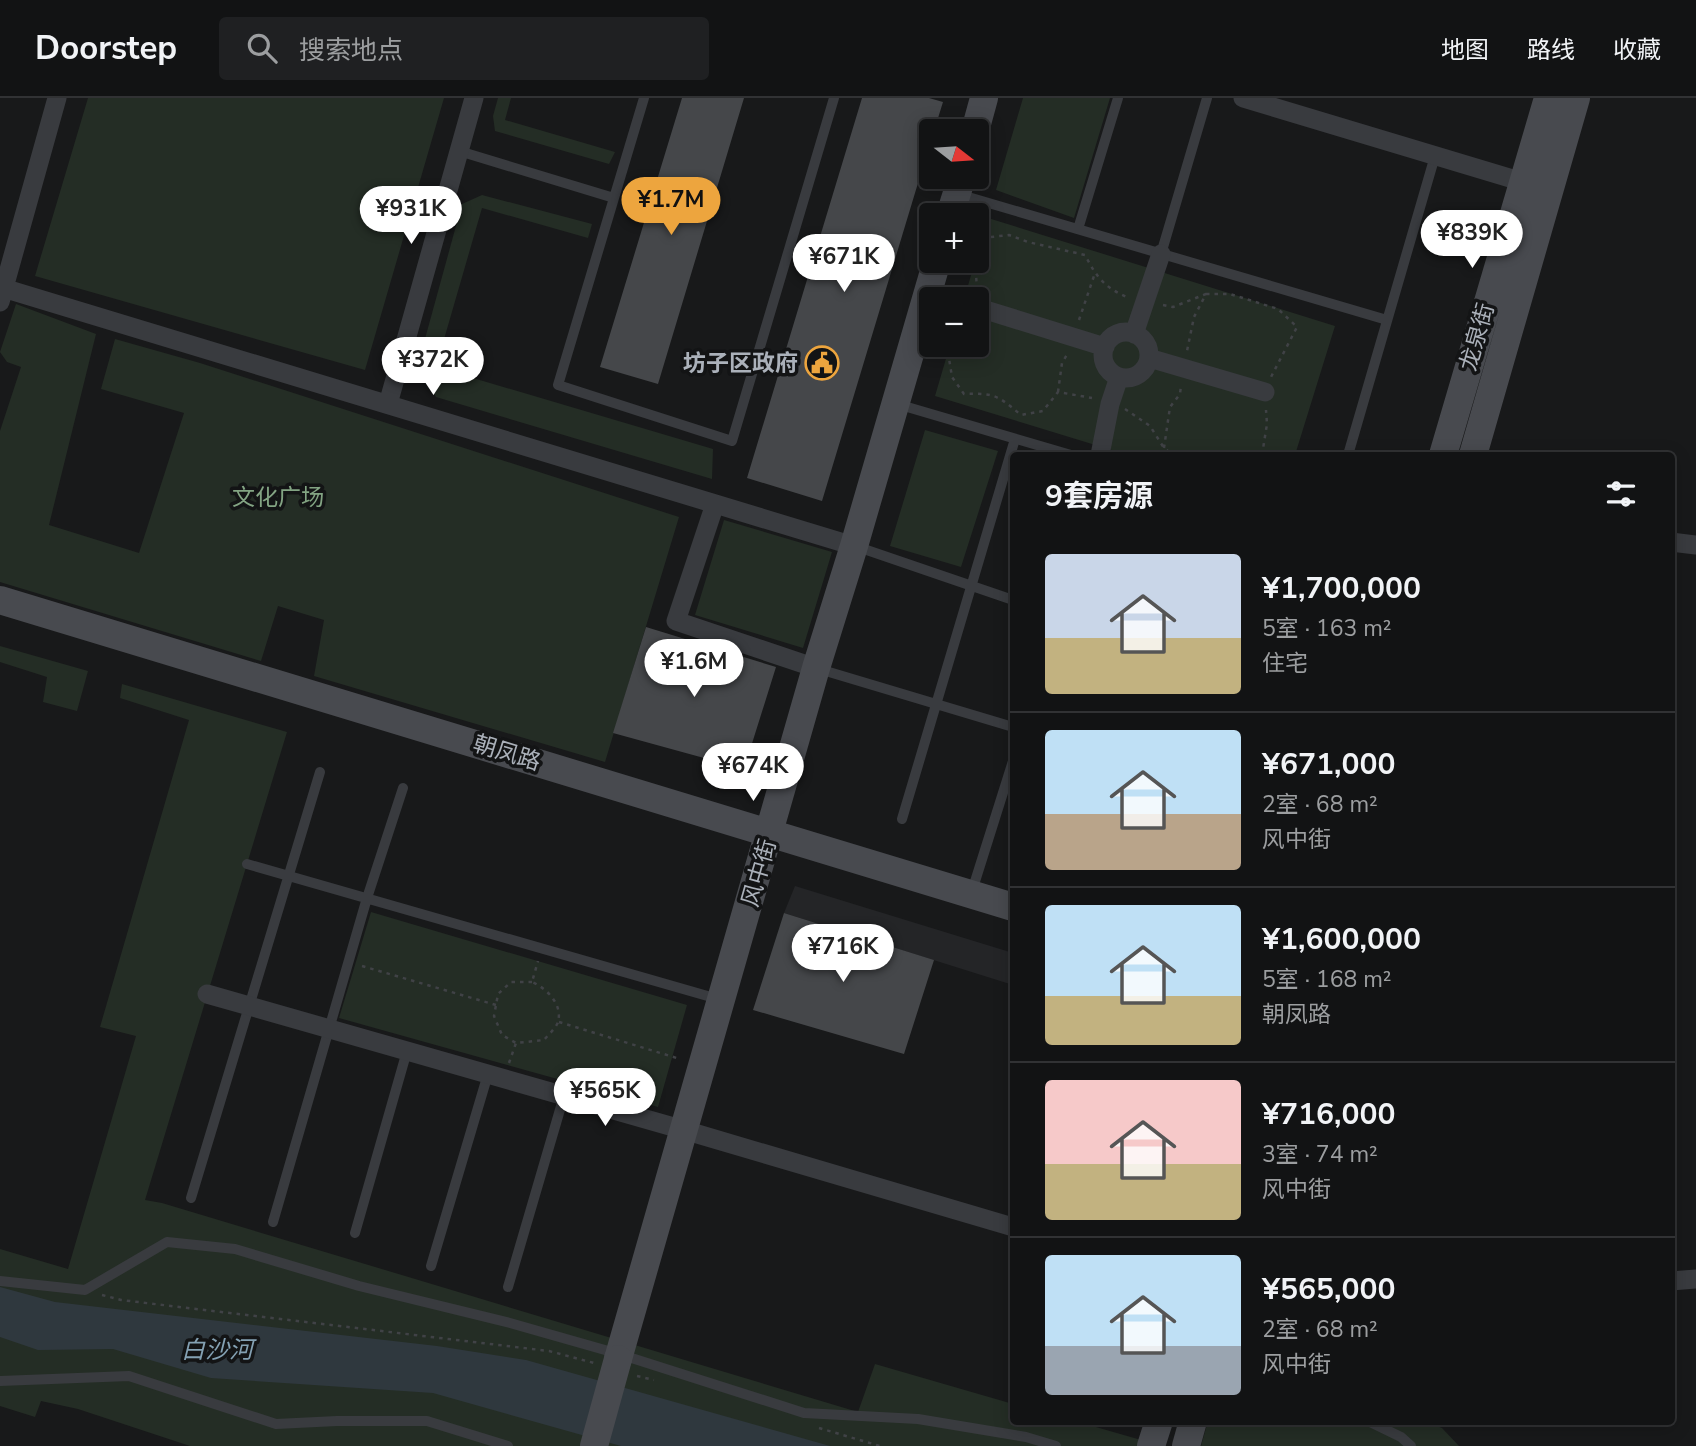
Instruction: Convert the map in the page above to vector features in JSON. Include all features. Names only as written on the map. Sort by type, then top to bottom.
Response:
[{"type":"street","points":[[57,98],[2,293],[388,404],[854,546]]},
{"type":"street","points":[[388,404],[474,98]]},
{"type":"street","points":[[979,119],[985,98]]},
{"type":"street","points":[[1243,98],[1523,182]]},
{"type":"street","name":"龙泉街","points":[[1444,452],[1548,98]]},
{"type":"street","name":"龙泉街","points":[[1474,452],[1576,98]]},
{"type":"street","points":[[1134,334],[1161,254]]},
{"type":"street","name":"风中街","points":[[594,1446],[816,668],[933,273]]},
{"type":"street","points":[[989,311],[1105,347]]},
{"type":"street","points":[[1127,332],[1146,343],[1149,358],[1138,374],[1119,377],[1107,368],[1103,354],[1105,347],[1114,336],[1127,332]]},
{"type":"street","points":[[1149,358],[1265,392]]},
{"type":"street","points":[[1101,452],[1110,404],[1119,377]]},
{"type":"street","points":[[715,504],[677,621],[816,668]]},
{"type":"street","points":[[1675,542],[1696,545]]},
{"type":"street","name":"朝凤路","points":[[0,600],[1010,906]]},
{"type":"street","points":[[207,994],[1010,1226]]},
{"type":"street","points":[[1675,1280],[1696,1279]]},
{"type":"street","points":[[1151,1446],[1158,1425]]},
{"type":"street","points":[[1186,1446],[1192,1425]]},
{"type":"lane","points":[[644,98],[558,385],[732,441],[834,98]]},
{"type":"lane","points":[[1078,229],[1118,98]]},
{"type":"lane","points":[[1161,254],[1206,98]]},
{"type":"lane","points":[[459,151],[614,198]]},
{"type":"lane","points":[[1349,452],[1435,156]]},
{"type":"lane","points":[[956,195],[1387,320]]},
{"type":"lane","points":[[895,403],[1060,452]]},
{"type":"lane","points":[[1011,452],[1015,439]]},
{"type":"lane","points":[[902,819],[1010,456]]},
{"type":"lane","points":[[854,546],[1010,599]]},
{"type":"lane","points":[[816,668],[1010,726]]},
{"type":"lane","points":[[970,894],[1010,771]]},
{"type":"lane","points":[[191,1198],[320,772]]},
{"type":"lane","points":[[273,1222],[328,1028],[403,788]]},
{"type":"lane","points":[[247,864],[722,1000]]},
{"type":"lane","points":[[355,1233],[407,1051]]},
{"type":"lane","points":[[431,1266],[488,1074]]},
{"type":"lane","points":[[508,1287],[564,1096]]},
{"type":"lane","points":[[0,1281],[85,1290],[167,1242],[235,1248],[359,1286],[510,1323],[617,1363],[804,1413],[918,1419],[1026,1437],[1056,1446]]},
{"type":"lane","points":[[0,1381],[129,1376],[276,1424],[427,1421],[508,1446]]},
{"type":"lane","points":[[1376,1425],[1401,1437],[1411,1446]]},
{"type":"path","points":[[1206,294],[1230,294],[1278,309],[1297,327],[1272,372],[1265,392],[1267,424],[1262,452]]},
{"type":"path","points":[[949,357],[952,377],[964,394],[991,394],[1021,415],[1043,411],[1058,392],[1089,397],[1127,410],[1150,426],[1170,452]]},
{"type":"path","points":[[532,982],[542,947]]},
{"type":"path","points":[[356,964],[496,1005]]},
{"type":"path","points":[[511,982],[532,982],[545,988],[557,1007],[558,1022],[544,1040],[516,1043],[502,1035],[494,1016],[496,1005],[498,994],[511,982]]},
{"type":"path","points":[[558,1022],[703,1066]]},
{"type":"path","points":[[85,1290],[121,1300],[549,1351],[617,1363],[655,1381]]},
{"type":"path","points":[[814,1427],[880,1446]]},
{"type":"shaded area","points":[[795,886],[1010,952],[1010,984],[784,913]]},
{"type":"green space","points":[[88,98],[444,98],[365,370],[35,276]]},
{"type":"green space","points":[[498,98],[511,98],[505,120],[615,152],[609,164],[495,131],[493,116]]},
{"type":"green space","points":[[1023,98],[1110,98],[1074,218],[996,190]]},
{"type":"green space","points":[[482,195],[592,224],[588,238],[482,208],[436,367],[713,449],[712,479],[436,397],[417,368],[462,204]]},
{"type":"green space","points":[[989,218],[1335,326],[1296,452],[1118,452],[935,396],[946,357],[989,357],[989,287],[968,287],[972,273],[989,273]]},
{"type":"green space","name":"文化广场","points":[[16,304],[96,334],[49,525],[139,553],[184,413],[101,389],[115,339],[200,363],[679,517],[605,762],[314,676],[324,620],[278,606],[261,661],[0,582],[0,431],[21,367],[7,362],[0,352]]},
{"type":"green space","points":[[925,430],[998,451],[961,567],[890,546]]},
{"type":"green space","points":[[724,520],[832,552],[803,648],[695,615]]},
{"type":"green space","points":[[0,646],[88,671],[77,711],[43,702],[47,677],[0,662]]},
{"type":"green space","points":[[122,684],[287,732],[145,1200],[858,1412],[875,1364],[1010,1403],[1010,1425],[1089,1425],[1162,1446],[190,1446],[78,1409],[41,1401],[35,1417],[0,1406],[0,1249],[68,1269],[136,1036],[100,1027],[189,720],[120,698]]},
{"type":"green space","points":[[371,912],[687,1005],[658,1107],[339,1018]]},
{"type":"green space","points":[[1207,1425],[1434,1425],[1442,1428],[1459,1446],[1201,1446]]},
{"type":"water","name":"白沙河","points":[[0,1287],[55,1302],[437,1346],[526,1360],[830,1446],[621,1446],[433,1393],[211,1378],[113,1349],[38,1350],[0,1337]]},
{"type":"building","name":"坊子区政府","points":[[682,98],[744,98],[658,384],[600,367]]},
{"type":"building","name":"坊子区政府","points":[[862,98],[929,98],[943,102],[938,119],[919,119],[919,180],[822,501],[747,478]]},
{"type":"building","points":[[646,627],[776,667],[744,769],[613,733]]},
{"type":"building","points":[[784,913],[934,960],[904,1054],[753,1010]]},
{"type":"place","name":"坊子区政府","points":[[822,363]]}]
